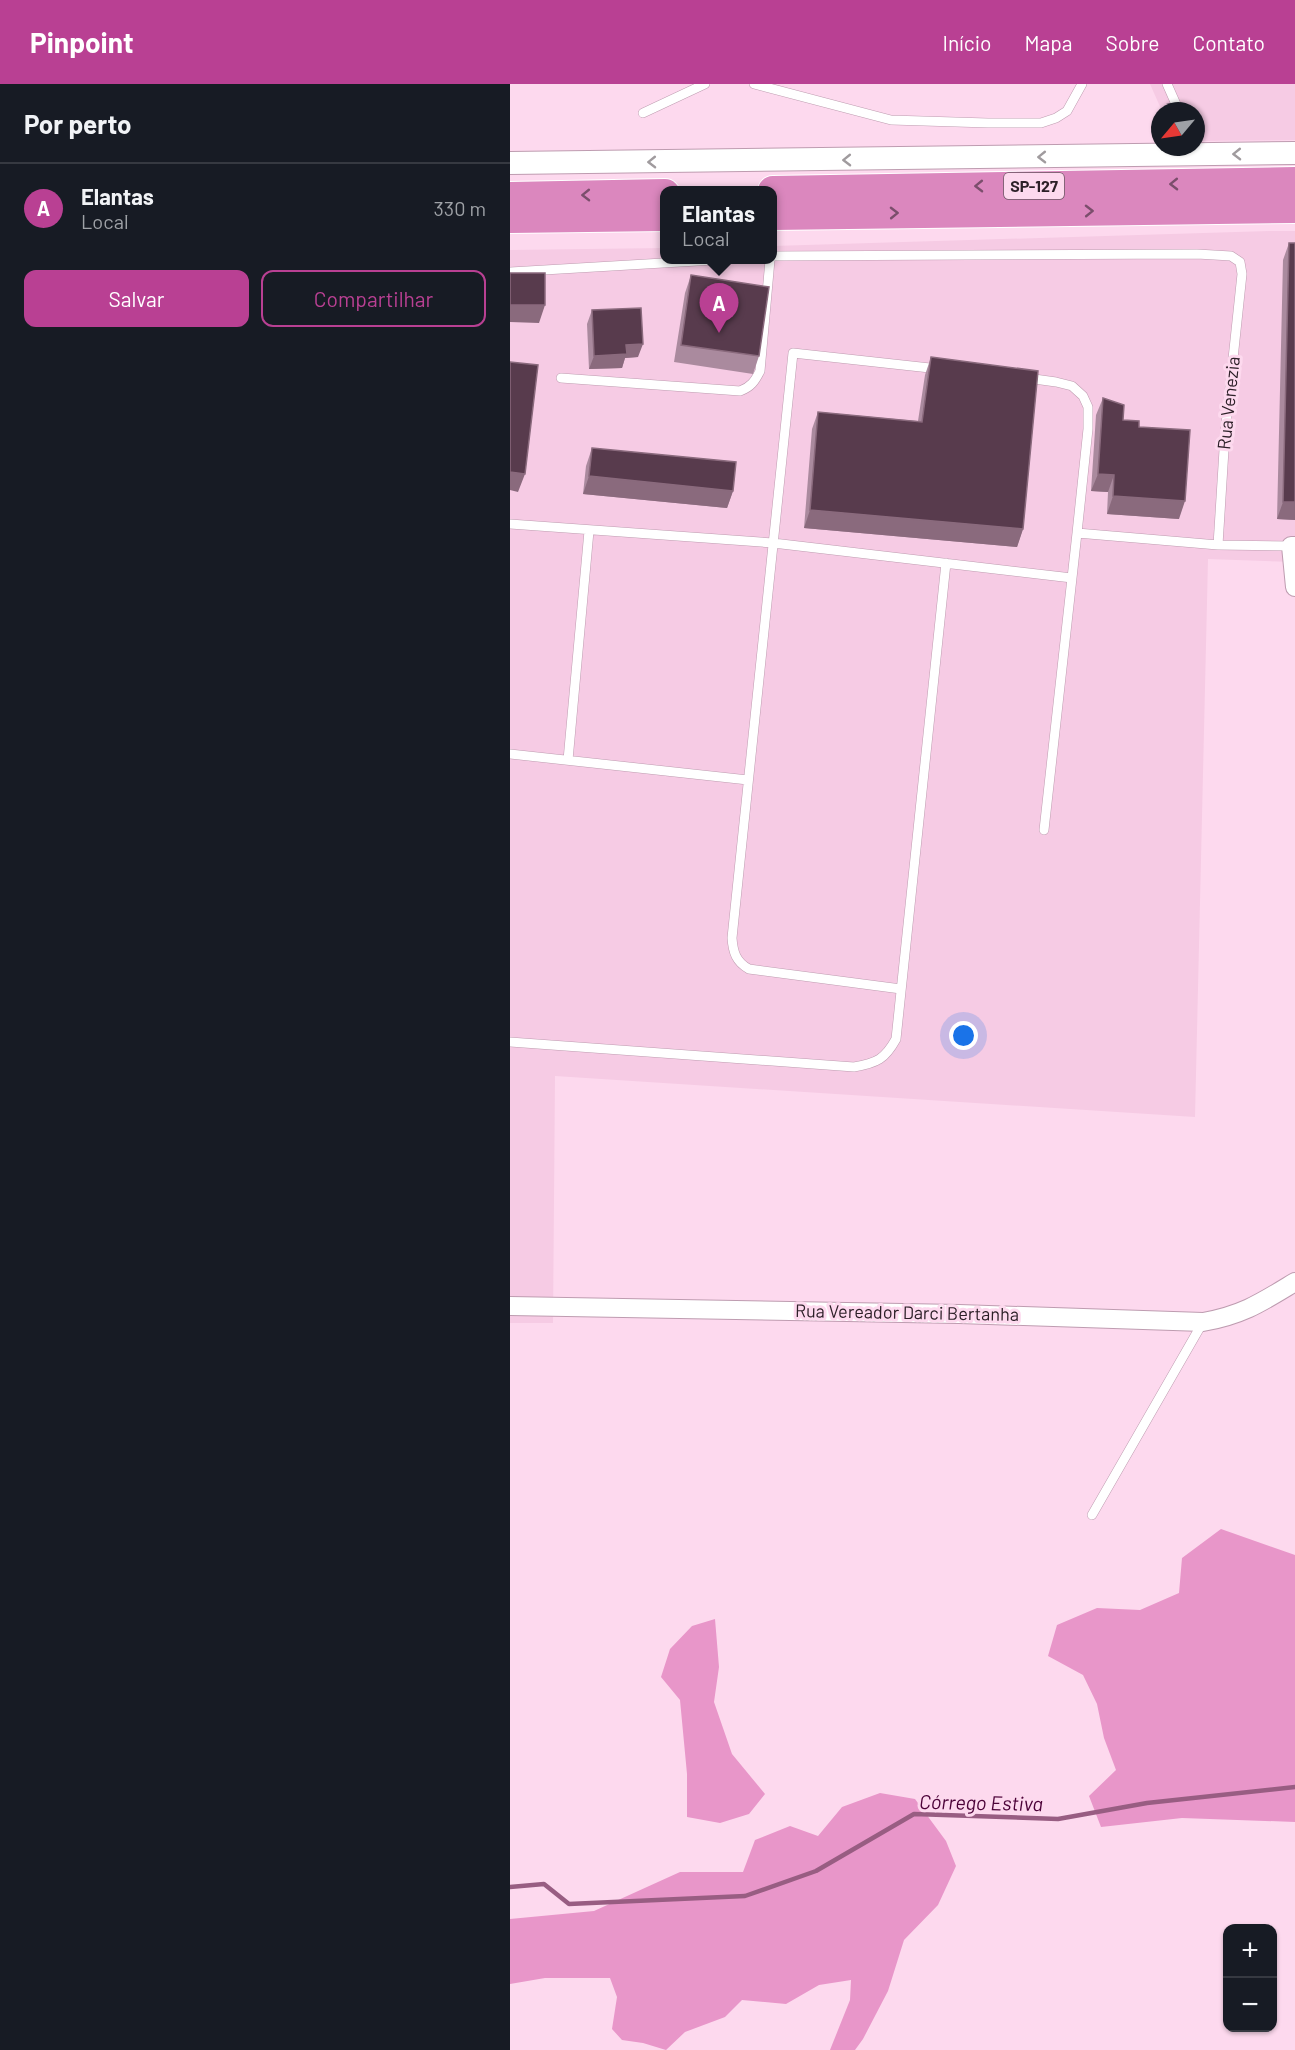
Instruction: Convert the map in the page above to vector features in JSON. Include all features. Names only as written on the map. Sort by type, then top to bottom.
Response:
[{"type":"highway","name":"SP-127","points":[[777,191],[1295,182]]},
{"type":"highway","points":[[510,197],[660,194]]},
{"type":"highway","name":"SP-127","points":[[777,215],[1295,208]]},
{"type":"highway","points":[[510,218],[660,216]]},
{"type":"street","points":[[1205,151],[1295,153]]},
{"type":"street","points":[[510,163],[1151,152]]},
{"type":"street","points":[[1293,546],[1295,587]]},
{"type":"street","name":"Rua Vereador Darci Bertanha","points":[[510,1306],[959,1314],[1203,1322],[1228,1318],[1251,1308],[1295,1282]]},
{"type":"lane","points":[[643,113],[705,84]]},
{"type":"lane","points":[[754,84],[891,120],[988,123],[1041,123],[1056,118],[1067,111],[1082,84]]},
{"type":"lane","points":[[1167,84],[1175,102]]},
{"type":"lane","name":"Rua Venezia","points":[[777,258],[1197,254],[1231,256],[1240,262],[1242,274],[1225,434],[1218,545]]},
{"type":"lane","points":[[510,272],[660,263]]},
{"type":"lane","points":[[561,378],[740,391],[748,388],[755,382],[760,371],[770,264]]},
{"type":"lane","points":[[901,989],[749,969],[742,965],[733,952],[732,938],[793,353],[953,370]]},
{"type":"lane","points":[[1022,378],[1072,386],[1083,396],[1088,407],[1088,429],[1044,830]]},
{"type":"lane","points":[[510,524],[773,543],[1072,578]]},
{"type":"lane","points":[[568,760],[588,531]]},
{"type":"lane","points":[[1077,532],[1218,545],[1293,546]]},
{"type":"lane","points":[[510,1042],[843,1066],[871,1064],[887,1055],[896,1039],[946,563]]},
{"type":"lane","points":[[510,754],[748,780]]},
{"type":"lane","points":[[1092,1515],[1203,1322]]},
{"type":"shaded area","points":[[1150,84],[1295,84],[1295,140],[1205,141],[1205,102],[1158,102]]},
{"type":"shaded area","points":[[1295,231],[1295,562],[1208,559],[1195,1117],[555,1076],[553,1323],[510,1323],[510,250],[660,248],[660,264],[777,264],[777,246]]},
{"type":"shaded area","points":[[1221,1529],[1295,1555],[1295,1822],[1182,1818],[1101,1827],[1089,1796],[1116,1770],[1104,1738],[1097,1704],[1083,1675],[1048,1656],[1057,1625],[1097,1608],[1140,1610],[1179,1593],[1182,1558]]},
{"type":"shaded area","points":[[715,1619],[719,1667],[714,1702],[732,1754],[765,1794],[749,1814],[720,1823],[687,1817],[687,1774],[680,1700],[661,1677],[670,1649],[692,1626]]},
{"type":"shaded area","points":[[880,1793],[915,1799],[946,1841],[956,1866],[938,1905],[904,1940],[888,1991],[855,2050],[830,2050],[850,2000],[851,1980],[819,1985],[786,2004],[742,2000],[725,2017],[685,2032],[666,2050],[622,2040],[612,2029],[617,1997],[610,1978],[545,1978],[510,1984],[510,1919],[594,1911],[680,1872],[743,1872],[755,1840],[790,1826],[818,1836],[842,1807]]},
{"type":"building","points":[[1289,243],[1295,243],[1295,502],[1283,502]]},
{"type":"building","points":[[510,273],[545,273],[545,305],[510,305]]},
{"type":"building","points":[[691,275],[769,287],[759,356],[681,345]]},
{"type":"building","points":[[641,308],[643,344],[626,345],[627,354],[594,356],[592,310]]},
{"type":"building","points":[[931,357],[1038,371],[1023,529],[810,510],[818,412],[922,422]]},
{"type":"building","points":[[510,362],[538,365],[525,474],[510,472]]},
{"type":"building","points":[[1103,398],[1124,405],[1123,420],[1139,421],[1139,427],[1190,430],[1185,501],[1113,496],[1114,475],[1098,474]]},
{"type":"building","points":[[592,448],[736,462],[733,491],[589,476]]},
{"type":"waterway","name":"Córrego Estiva","points":[[510,1887],[544,1884],[569,1904],[745,1896],[816,1871],[914,1814],[1058,1819],[1147,1803],[1295,1787]]},
{"type":"place","name":"Elantas","points":[[719,333]]}]
